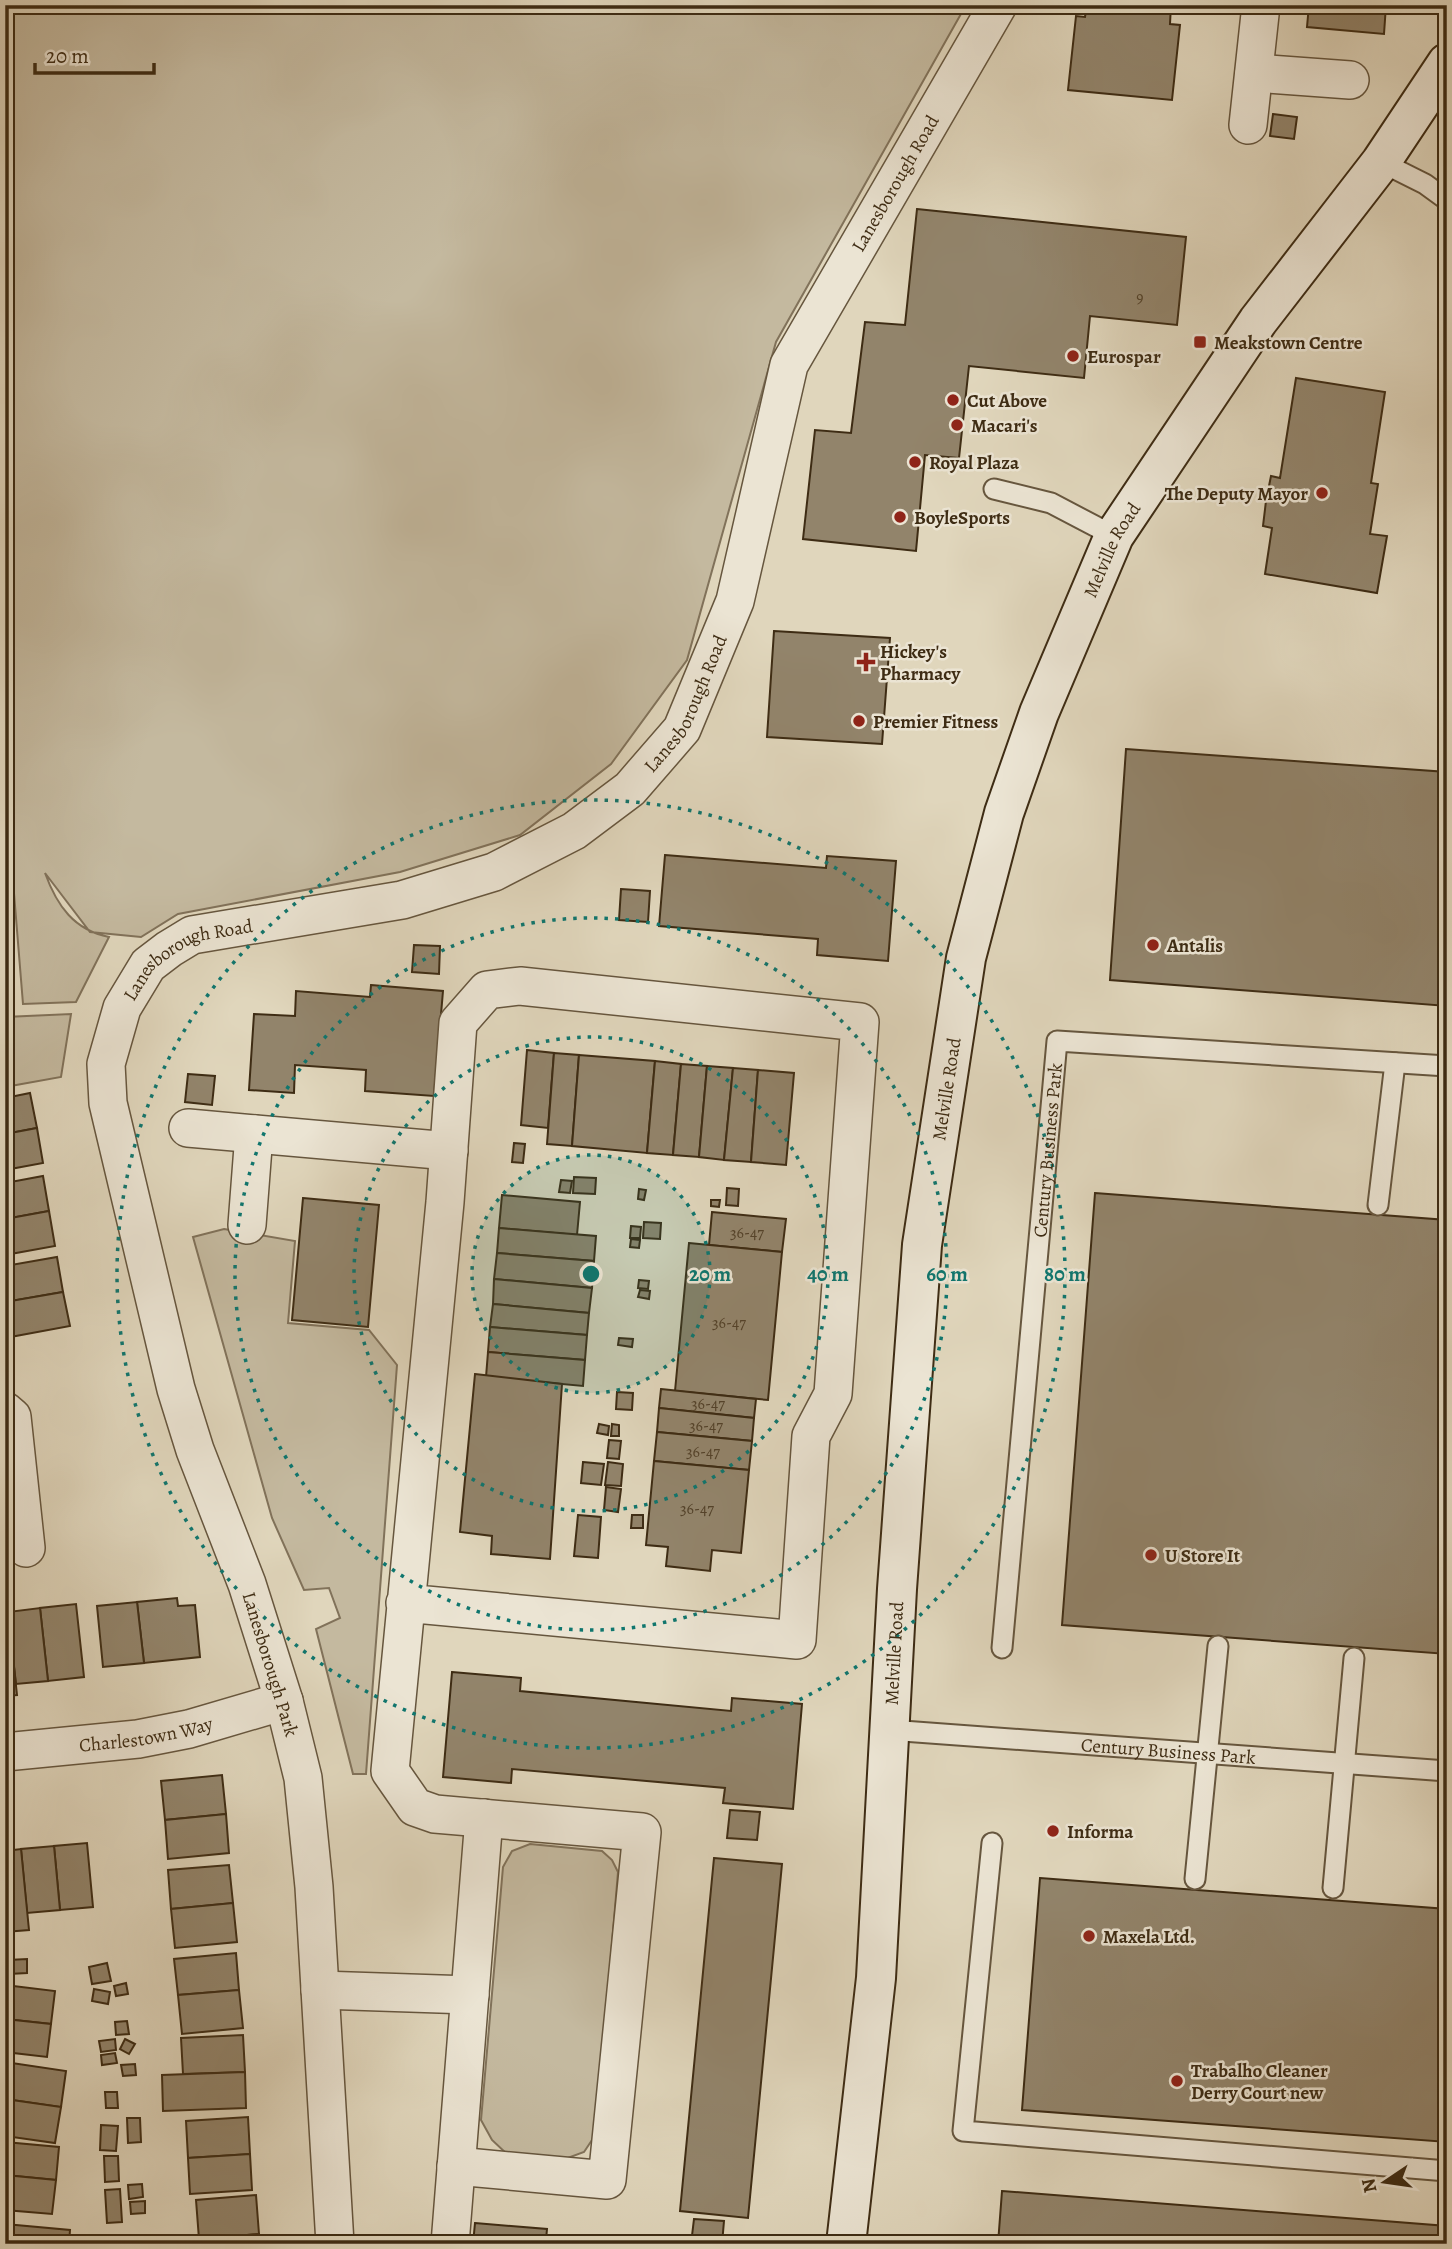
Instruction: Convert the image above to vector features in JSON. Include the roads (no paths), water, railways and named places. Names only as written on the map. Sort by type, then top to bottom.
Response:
[{"type":"street","name":"Lanesborough Road","points":[[108,1103],[106,1064],[122,1008],[148,965],[169,949],[192,935],[402,900],[494,872],[574,831],[630,789],[682,729],[735,600],[789,365],[998,5]]},
{"type":"street","points":[[1248,125],[1261,5]]},
{"type":"street","name":"Melville Road","points":[[846,2244],[876,1978],[889,1730],[922,1245],[966,958],[1004,813],[1039,713],[1114,536],[1258,321],[1381,162],[1447,63]]},
{"type":"street","points":[[1254,73],[1350,80]]},
{"type":"street","points":[[405,1602],[797,1640],[811,1436],[833,1394],[860,1022],[520,986],[487,990],[458,1023],[449,1151],[405,1602],[390,1771],[415,1808],[435,1814],[642,1832],[607,2180],[456,2166]]},
{"type":"street","name":"Lanesborough Park","points":[[108,1103],[176,1389],[195,1450],[247,1584],[284,1701],[303,1778],[320,1990],[335,2244]]},
{"type":"street","points":[[188,1128],[449,1151]]},
{"type":"street","points":[[247,1224],[254,1134]]},
{"type":"street","points":[[5,1411],[12,1417],[26,1548]]},
{"type":"street","name":"Charlestown Way","points":[[5,1752],[138,1740],[189,1729],[284,1701]]},
{"type":"street","points":[[450,2244],[484,1818]]},
{"type":"street","points":[[320,1990],[470,1994]]},
{"type":"lane","points":[[1381,162],[1425,184],[1447,201]]},
{"type":"lane","points":[[994,489],[1051,503],[1114,536]]},
{"type":"lane","name":"Century Business Park","points":[[1002,1648],[1057,1041],[1447,1066]]},
{"type":"lane","points":[[1378,1205],[1395,1062]]},
{"type":"lane","points":[[1195,1879],[1218,1646]]},
{"type":"lane","points":[[1333,1888],[1354,1658]]},
{"type":"lane","name":"Century Business Park","points":[[889,1730],[1447,1770]]},
{"type":"lane","points":[[992,1843],[963,2131],[1447,2171]]},
{"type":"place","name":"Meakstown Centre","points":[[1200,342]]},
{"type":"place","name":"Eurospar","points":[[1073,356]]},
{"type":"place","name":"Cut Above","points":[[953,400]]},
{"type":"place","name":"Macari's","points":[[957,425]]},
{"type":"place","name":"Royal Plaza","points":[[915,462]]},
{"type":"place","name":"The Deputy Mayor","points":[[1322,493]]},
{"type":"place","name":"BoyleSports","points":[[900,517]]},
{"type":"place","name":"Hickey's Pharmacy","points":[[866,662]]},
{"type":"place","name":"Premier Fitness","points":[[859,721]]},
{"type":"place","name":"Antalis","points":[[1153,945]]},
{"type":"place","name":"U Store It","points":[[1151,1555]]},
{"type":"place","name":"Informa","points":[[1053,1831]]},
{"type":"place","name":"Maxela Ltd.","points":[[1089,1936]]},
{"type":"place","name":"Trabalho Cleaner Derry Court new","points":[[1177,2081]]}]
